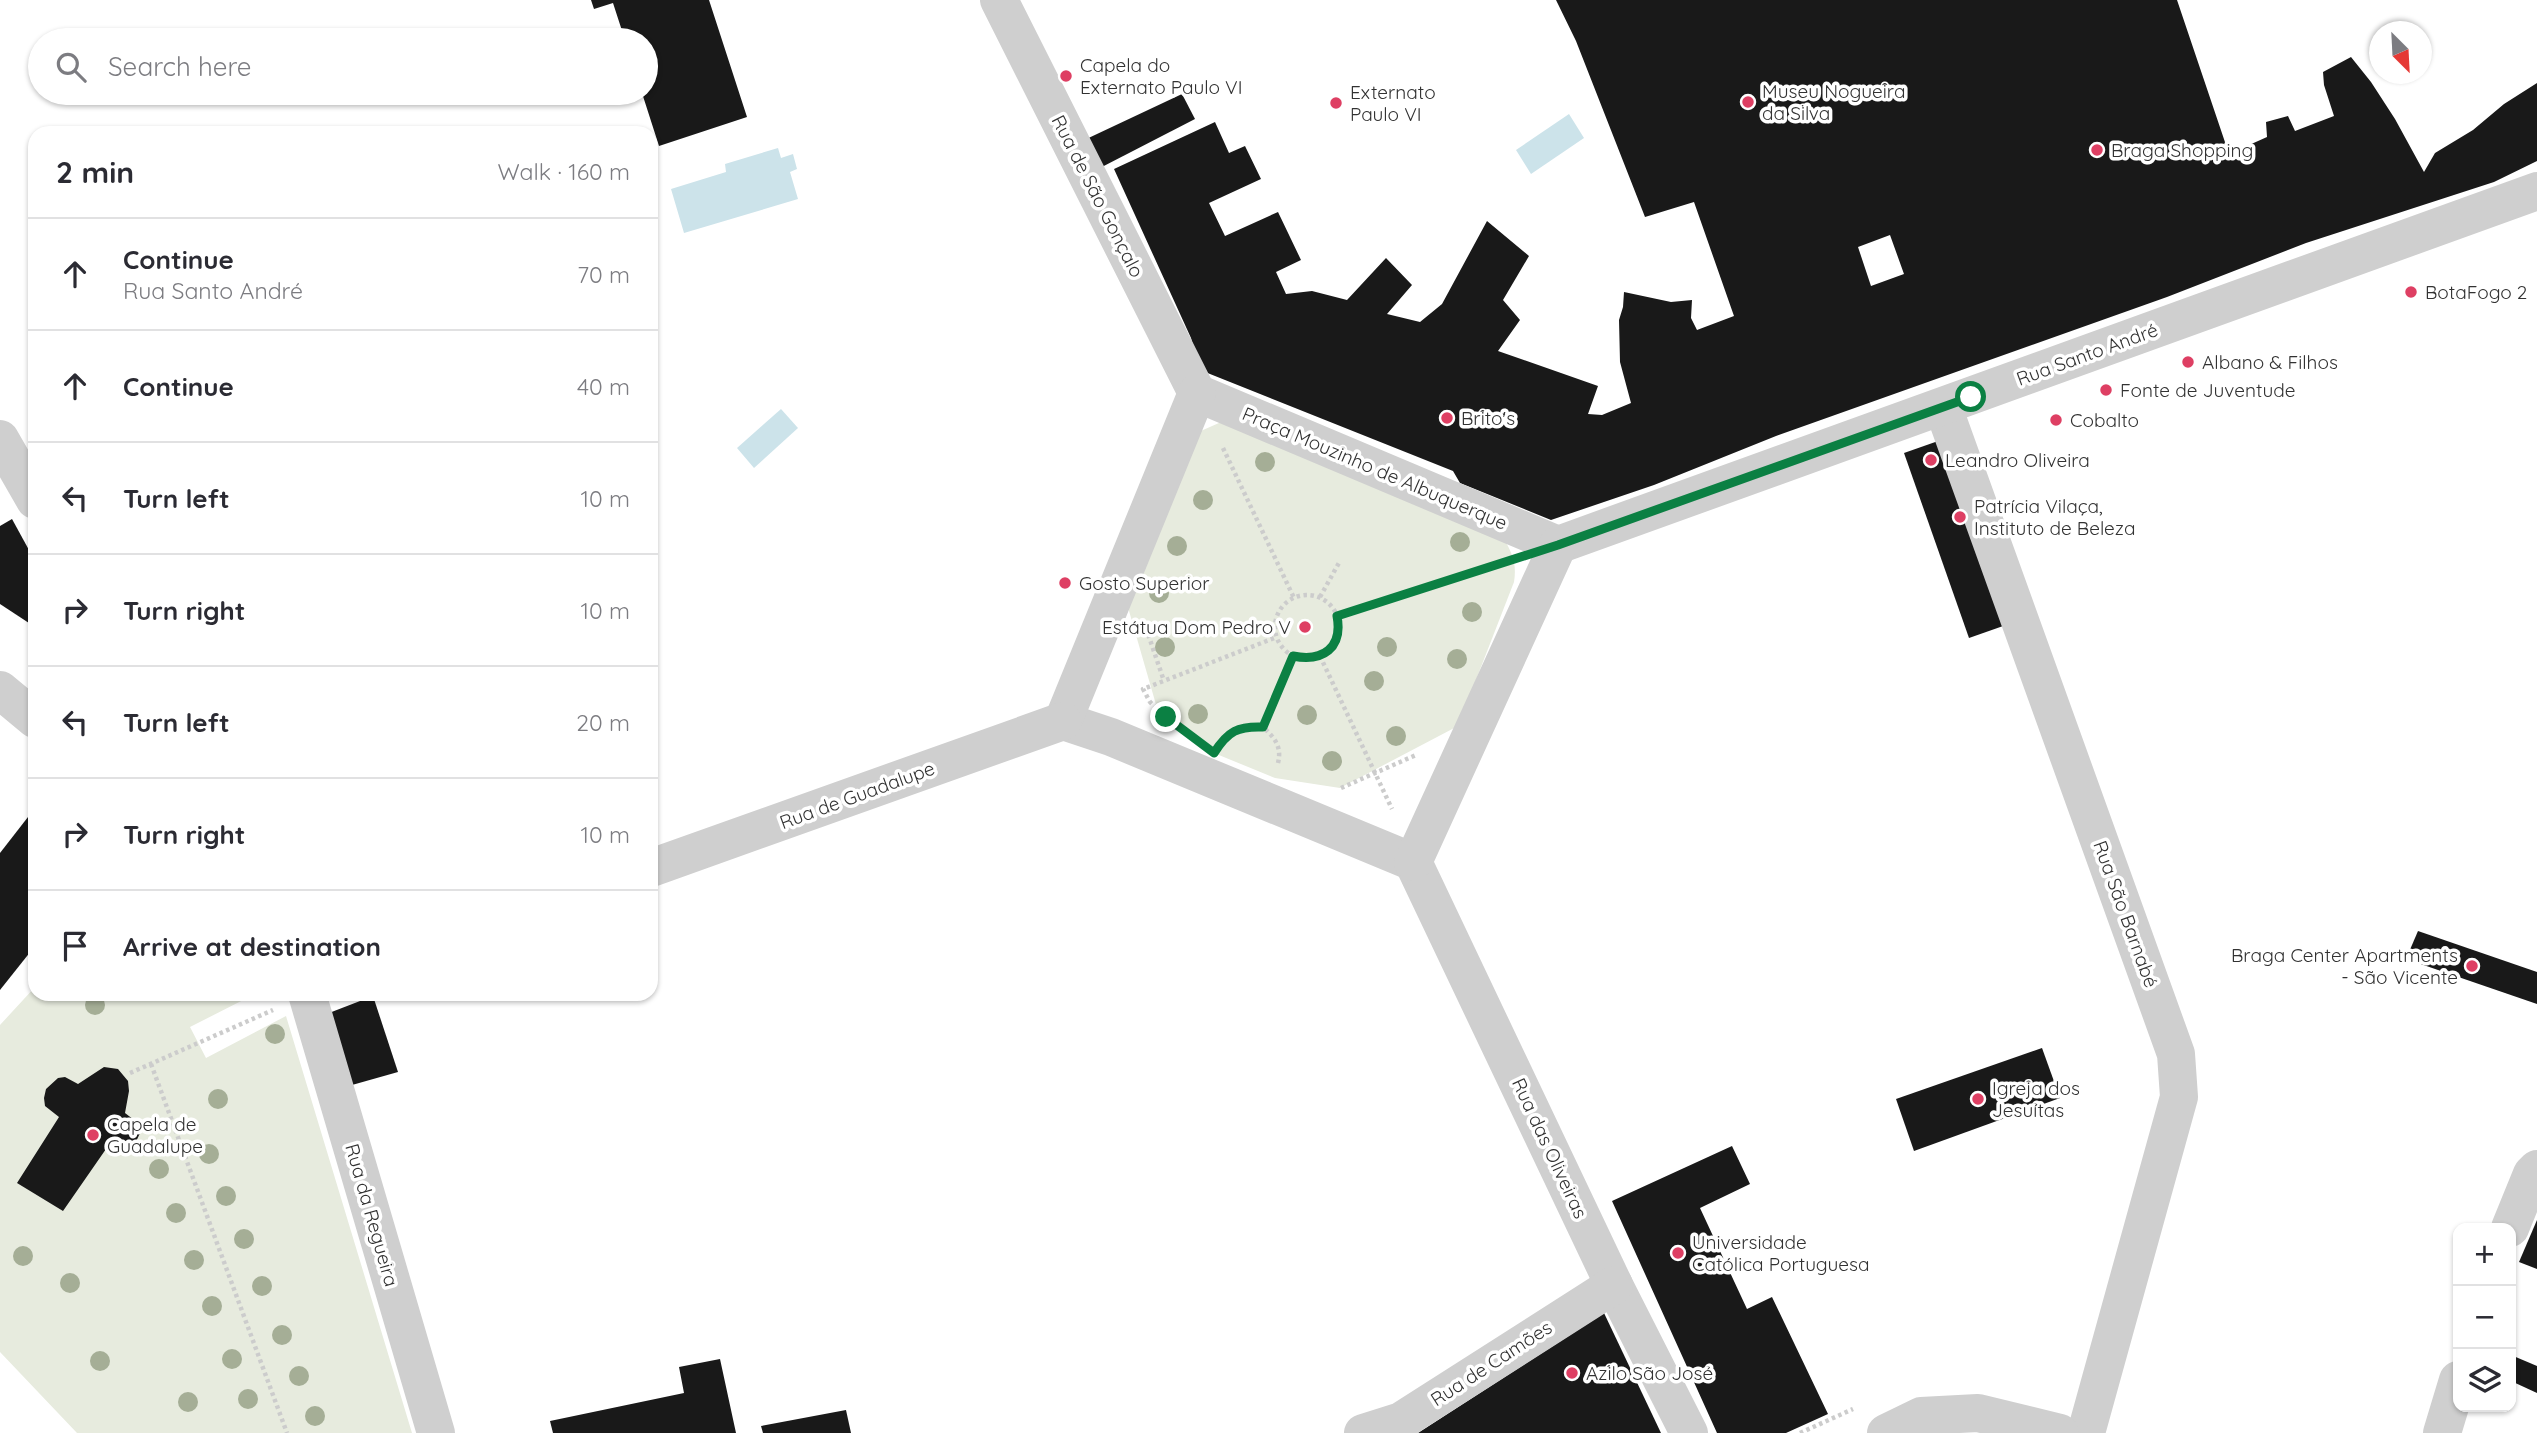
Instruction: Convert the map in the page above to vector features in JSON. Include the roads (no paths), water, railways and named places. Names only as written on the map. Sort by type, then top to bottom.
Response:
[{"type":"street","name":"Rua de São Gonçalo","points":[[999,0],[1197,393]]},
{"type":"street","name":"Rua Santo André","points":[[1558,545],[2537,191]]},
{"type":"street","name":"Praça Mouzinho de Albuquerque","points":[[1197,393],[1558,545]]},
{"type":"street","points":[[1197,393],[1063,721],[1124,742],[1413,862],[1558,545]]},
{"type":"street","name":"Rua São Barnabé","points":[[1943,407],[2176,1054],[2179,1097],[2086,1433]]},
{"type":"street","points":[[0,439],[28,488]]},
{"type":"street","points":[[0,690],[28,713]]},
{"type":"street","name":"Rua de Guadalupe","points":[[658,866],[1063,721]]},
{"type":"street","name":"Rua das Oliveiras","points":[[1413,862],[1614,1284],[1689,1433]]},
{"type":"street","name":"Rua da Regueira","points":[[300,1001],[436,1433]]},
{"type":"street","points":[[2512,1223],[2532,1174],[2537,1169]]},
{"type":"street","name":"Rua de Camões","points":[[1363,1433],[1401,1421],[1614,1284]]},
{"type":"street","points":[[2442,1433],[2453,1397]]},
{"type":"street","points":[[1886,1433],[1921,1416],[1978,1413],[2060,1433]]},
{"type":"water","points":[[1569,114],[1584,138],[1531,174],[1516,150]]},
{"type":"water","points":[[778,148],[781,158],[793,154],[797,169],[790,172],[798,199],[684,233],[671,189],[726,172],[725,164]]},
{"type":"water","points":[[781,409],[798,428],[754,468],[737,448]]},
{"type":"place","name":"Capela do Externato Paulo VI","points":[[1066,76]]},
{"type":"place","name":"Museu Nogueira da Silva","points":[[1748,102]]},
{"type":"place","name":"Externato Paulo VI","points":[[1336,103]]},
{"type":"place","name":"Braga Shopping","points":[[2097,150]]},
{"type":"place","name":"BotaFogo 2","points":[[2411,292]]},
{"type":"place","name":"Albano & Filhos","points":[[2188,362]]},
{"type":"place","name":"Fonte de Juventude","points":[[2106,390]]},
{"type":"place","name":"Brito's","points":[[1447,418]]},
{"type":"place","name":"Cobalto","points":[[2056,420]]},
{"type":"place","name":"Leandro Oliveira","points":[[1931,460]]},
{"type":"place","name":"Patrícia Vilaça, Instituto de Beleza","points":[[1960,517]]},
{"type":"place","name":"Gosto Superior","points":[[1065,583]]},
{"type":"place","name":"Estátua Dom Pedro V","points":[[1305,627]]},
{"type":"place","name":"Braga Center Apartments - São Vicente","points":[[2472,966]]},
{"type":"place","name":"Igreja dos Jesuítas","points":[[1978,1099]]},
{"type":"place","name":"Capela de Guadalupe","points":[[93,1135]]},
{"type":"place","name":"Universidade Católica Portuguesa","points":[[1678,1253]]},
{"type":"place","name":"Azilo São José","points":[[1572,1373]]}]
